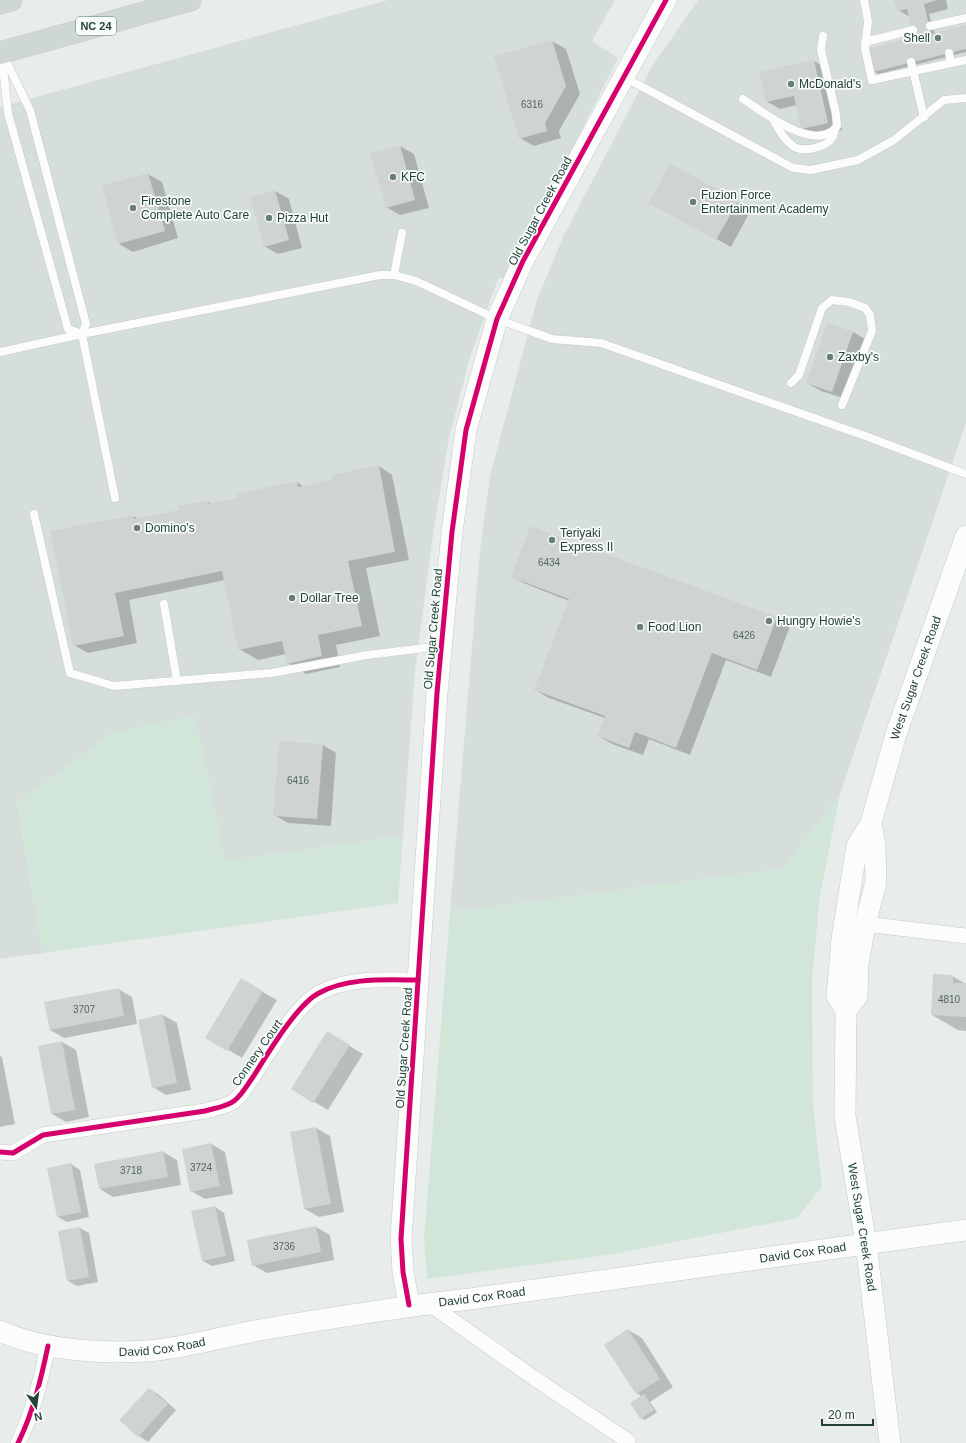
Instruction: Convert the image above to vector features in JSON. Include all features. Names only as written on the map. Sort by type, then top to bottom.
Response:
[{"type":"main road","points":[[0,3],[11,0]]},
{"type":"main road","name":"NC 24","points":[[1,52],[190,0]]},
{"type":"main road","name":"Old Sugar Creek Road","points":[[419,1304],[403,1272],[401,1239],[437,693],[452,532],[466,430],[497,319],[523,261],[666,0]]},
{"type":"main road","name":"West Sugar Creek Road","points":[[890,1443],[866,1244],[845,1116],[846,1010],[837,996],[842,939],[856,846],[871,823],[896,734],[966,536]]},
{"type":"main road","name":"West Sugar Creek Road","points":[[846,1010],[857,996],[858,964],[865,924],[876,882],[875,847],[871,823]]},
{"type":"main road","name":"David Cox Road","points":[[0,1331],[32,1343],[48,1346],[93,1351],[158,1350],[247,1332],[419,1304],[486,1297],[966,1230]]},
{"type":"street","points":[[865,924],[966,936]]},
{"type":"street","name":"Connery Court","points":[[6,1153],[43,1135],[206,1111],[224,1106],[235,1100],[288,1024],[305,1003],[318,993],[340,985],[362,982],[418,980]]},
{"type":"street","points":[[419,1304],[628,1441]]},
{"type":"street","points":[[18,1443],[33,1405],[42,1375],[48,1346]]},
{"type":"lane","points":[[864,0],[868,21],[865,49],[872,80],[892,71],[912,66],[966,60]]},
{"type":"lane","points":[[930,26],[942,27],[962,21]]},
{"type":"lane","points":[[865,42],[884,41],[904,36],[913,30]]},
{"type":"lane","points":[[773,118],[781,134],[795,147],[806,150],[822,146],[832,139],[837,126],[836,114],[821,50],[823,36]]},
{"type":"lane","points":[[1,52],[8,113],[68,329],[82,334]]},
{"type":"lane","points":[[1,52],[30,110],[86,324],[82,334],[115,498]]},
{"type":"lane","points":[[949,53],[951,62]]},
{"type":"lane","points":[[912,66],[924,116]]},
{"type":"lane","points":[[624,77],[793,168],[811,170],[858,160],[894,140],[944,100],[966,98]]},
{"type":"lane","points":[[743,99],[786,127],[806,136],[822,135],[831,132],[836,127]]},
{"type":"lane","points":[[394,275],[402,233]]},
{"type":"lane","points":[[0,352],[82,334],[372,277],[394,275],[416,280],[497,319],[552,339],[602,343],[868,437],[966,474]]},
{"type":"lane","points":[[791,383],[799,375],[822,308],[832,300],[849,302],[865,308],[870,315],[872,331],[842,405]]},
{"type":"lane","points":[[34,514],[70,673],[114,686],[272,673],[366,655],[442,646]]},
{"type":"lane","points":[[164,604],[177,681]]},
{"type":"shaded area","points":[[388,0],[615,0],[592,41],[618,58],[506,280],[499,277],[470,357],[449,438],[435,521],[415,671],[403,836],[225,861],[195,716],[17,802],[43,953],[0,959],[0,107]]},
{"type":"shaded area","points":[[698,0],[966,0],[966,423],[840,794],[782,869],[450,912],[480,550],[490,476],[537,300],[563,237],[651,68]]},
{"type":"green space","points":[[195,715],[225,861],[403,836],[398,903],[43,953],[17,802],[111,733]]},
{"type":"green space","points":[[840,794],[820,895],[812,978],[813,1103],[822,1187],[797,1218],[614,1254],[427,1279],[424,1239],[450,912],[782,869]]},
{"type":"building","name":"Shell","points":[[894,0],[937,0],[924,4],[931,34],[966,25],[966,49],[873,72],[867,49],[914,37],[907,9],[897,11]]},
{"type":"building","points":[[552,40],[566,86],[545,123],[547,131],[519,139],[494,56]]},
{"type":"building","name":"McDonald's","points":[[814,60],[828,123],[801,129],[794,96],[766,102],[759,72]]},
{"type":"building","name":"KFC","points":[[400,145],[415,200],[386,208],[370,153]]},
{"type":"building","name":"Fuzion Force Entertainment Academy","points":[[670,163],[738,201],[716,240],[649,203]]},
{"type":"building","name":"Firestone Complete Auto Care","points":[[148,173],[165,231],[118,244],[102,186]]},
{"type":"building","name":"Pizza Hut","points":[[275,190],[289,240],[264,247],[250,197]]},
{"type":"building","name":"Zaxby's","points":[[827,323],[853,332],[832,392],[806,383]]},
{"type":"building","points":[[379,465],[395,552],[348,561],[362,626],[318,635],[322,656],[287,664],[282,641],[238,650],[222,571],[115,593],[124,636],[73,646],[50,531],[133,515],[134,519],[179,510],[178,506],[208,500],[209,504],[238,498],[237,494],[297,481],[298,487],[333,480],[332,475]]},
{"type":"building","name":"Food Lion","points":[[530,526],[777,617],[757,670],[712,653],[676,748],[635,732],[629,748],[597,736],[605,716],[534,690],[569,599],[511,577]]},
{"type":"building","points":[[279,741],[323,744],[317,819],[273,816]]},
{"type":"building","points":[[933,974],[953,975],[953,983],[966,983],[966,1017],[931,1015]]},
{"type":"building","points":[[241,978],[263,991],[227,1051],[205,1038]]},
{"type":"building","points":[[119,988],[124,1016],[50,1030],[44,1002]]},
{"type":"building","points":[[163,1014],[177,1083],[152,1088],[138,1020]]},
{"type":"building","points":[[327,1031],[350,1045],[313,1103],[291,1089]]},
{"type":"building","points":[[62,1041],[75,1110],[51,1114],[38,1046]]},
{"type":"building","points":[[316,1127],[331,1204],[304,1209],[290,1132]]},
{"type":"building","points":[[211,1143],[220,1186],[190,1192],[182,1149]]},
{"type":"building","points":[[163,1151],[168,1177],[99,1189],[94,1164]]},
{"type":"building","points":[[71,1163],[81,1212],[57,1217],[47,1168]]},
{"type":"building","points":[[215,1206],[226,1256],[202,1261],[191,1211]]},
{"type":"building","points":[[316,1226],[321,1252],[252,1266],[247,1240]]},
{"type":"building","points":[[80,1227],[89,1277],[67,1281],[58,1231]]},
{"type":"building","points":[[628,1329],[660,1379],[636,1394],[604,1345]]},
{"type":"building","points":[[149,1388],[168,1404],[138,1437],[119,1420]]},
{"type":"building","points":[[644,1394],[654,1410],[640,1419],[630,1403]]},
{"type":"cycle path","points":[[409,1305],[403,1272],[401,1239],[437,693],[452,532],[466,430],[497,319],[523,261],[666,0]]},
{"type":"cycle path","points":[[0,1152],[13,1153],[43,1135],[205,1111],[228,1105],[237,1099],[242,1093],[292,1019],[310,999],[319,993],[342,984],[367,980],[418,980]]},
{"type":"cycle path","points":[[18,1443],[32,1408],[48,1346]]},
{"type":"place","name":"Shell","points":[[938,38]]},
{"type":"place","name":"McDonald's","points":[[791,84]]},
{"type":"place","name":"KFC","points":[[393,177]]},
{"type":"place","name":"Fuzion Force Entertainment Academy","points":[[693,202]]},
{"type":"place","name":"Firestone Complete Auto Care","points":[[133,208]]},
{"type":"place","name":"Pizza Hut","points":[[269,218]]},
{"type":"place","name":"Zaxby's","points":[[830,357]]},
{"type":"place","name":"Domino's","points":[[137,528]]},
{"type":"place","name":"Teriyaki Express II","points":[[552,540]]},
{"type":"place","name":"Dollar Tree","points":[[292,598]]},
{"type":"place","name":"Hungry Howie's","points":[[769,621]]},
{"type":"place","name":"Food Lion","points":[[640,627]]}]
